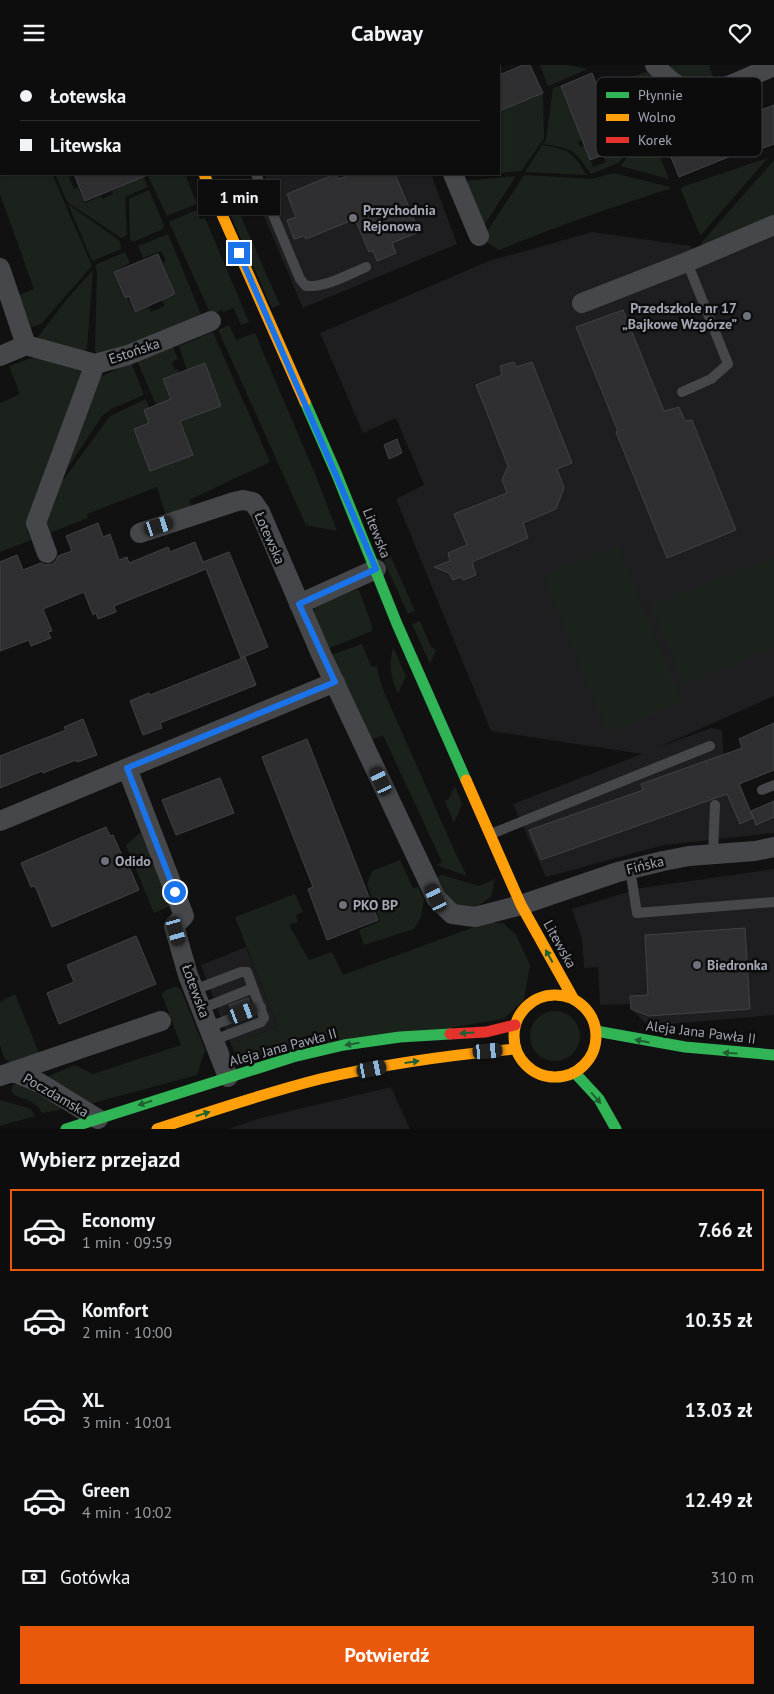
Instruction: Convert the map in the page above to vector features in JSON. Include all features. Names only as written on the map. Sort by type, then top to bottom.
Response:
[{"type":"street","points":[[655,65],[666,77]]},
{"type":"street","points":[[748,77],[774,66]]},
{"type":"street","name":"Litewska","points":[[204,175],[336,475],[397,624],[521,905],[572,998]]},
{"type":"street","points":[[453,175],[478,236]]},
{"type":"street","points":[[582,303],[687,263],[774,225]]},
{"type":"street","points":[[0,268],[26,345],[0,356]]},
{"type":"street","name":"Estońska","points":[[26,345],[95,364],[128,355],[211,321]]},
{"type":"street","points":[[47,553],[36,523],[95,364]]},
{"type":"street","name":"Łotewska","points":[[140,533],[234,502],[243,500],[253,502],[260,512],[299,604],[436,898],[452,914],[475,917],[521,905]]},
{"type":"street","points":[[299,604],[376,569]]},
{"type":"street","points":[[0,821],[335,682]]},
{"type":"street","name":"Łotewska","points":[[127,768],[184,916],[174,926],[228,1077]]},
{"type":"street","name":"Fińska","points":[[521,905],[630,869],[663,861],[714,853],[755,851],[774,847]]},
{"type":"street","name":"Litewska","points":[[521,905],[533,950]]},
{"type":"street","points":[[529,1004],[536,985]]},
{"type":"street","points":[[559,995],[572,998],[584,1006],[592,1018],[596,1031],[595,1047],[587,1062],[575,1073],[562,1077],[549,1077],[536,1073],[525,1065],[515,1049],[515,1025],[518,1016],[529,1004],[543,996],[559,995]]},
{"type":"street","points":[[4,1075],[161,1021]]},
{"type":"street","name":"Aleja Jana Pawła II","points":[[66,1129],[293,1057],[344,1045],[400,1037],[486,1032],[515,1025]]},
{"type":"street","name":"Aleja Jana Pawła II","points":[[596,1031],[646,1042],[687,1048],[726,1053],[774,1055]]},
{"type":"street","points":[[165,1128],[295,1086],[324,1079],[386,1066],[488,1051],[515,1049]]},
{"type":"street","points":[[575,1073],[599,1099],[616,1129]]},
{"type":"street","name":"Poczdamska","points":[[4,1075],[38,1082],[98,1119]]},
{"type":"lane","points":[[256,175],[300,279],[306,286],[327,283],[366,267]]},
{"type":"lane","points":[[682,393],[711,379],[728,364],[687,263]]},
{"type":"lane","points":[[490,834],[710,746]]},
{"type":"lane","points":[[762,790],[774,785]]},
{"type":"lane","points":[[714,853],[715,805]]},
{"type":"lane","points":[[630,869],[638,913],[774,902]]},
{"type":"lane","points":[[241,972],[247,972],[261,1007],[205,1016],[241,972]]},
{"type":"lane","points":[[205,1016],[253,988]]},
{"type":"shaded area","points":[[540,65],[567,65],[588,69],[548,86]]},
{"type":"shaded area","points":[[671,65],[711,65],[709,66],[713,77],[680,77],[668,67]]},
{"type":"shaded area","points":[[645,72],[649,73],[651,77],[631,77]]},
{"type":"shaded area","points":[[561,86],[582,140],[578,142],[580,147],[585,145],[593,167],[606,162],[604,157],[623,157],[618,163],[591,174],[572,151],[543,144],[546,140],[553,88]]},
{"type":"shaded area","points":[[543,93],[544,139],[521,171],[500,173],[500,111]]},
{"type":"shaded area","points":[[542,145],[565,150],[573,156],[587,175],[525,172]]},
{"type":"shaded area","points":[[628,157],[660,157],[669,179],[620,166]]},
{"type":"shaded area","points":[[768,158],[700,235],[681,190],[682,187]]},
{"type":"shaded area","points":[[774,160],[774,218],[700,253],[702,242]]},
{"type":"shaded area","points":[[613,173],[670,187],[669,189],[541,233],[499,250],[485,241],[484,236],[524,175],[592,179]]},
{"type":"shaded area","points":[[0,175],[52,175],[92,266],[41,324],[31,327],[19,295],[34,289],[0,194]]},
{"type":"shaded area","points":[[55,175],[68,175],[74,189],[78,187],[85,203],[101,196],[102,199],[113,194],[112,191],[127,184],[122,175],[142,175],[148,187],[125,197],[127,235],[121,238],[67,202]]},
{"type":"shaded area","points":[[147,175],[185,175],[197,204],[167,216]]},
{"type":"shaded area","points":[[267,175],[431,175],[457,244],[303,308],[257,200]]},
{"type":"shaded area","points":[[516,176],[482,229],[463,181]]},
{"type":"shaded area","points":[[149,190],[164,225],[163,229],[133,242],[130,240],[129,199]]},
{"type":"shaded area","points":[[235,203],[280,305],[272,308],[227,207]]},
{"type":"shaded area","points":[[68,204],[120,241],[121,249],[92,261]]},
{"type":"shaded area","points":[[196,210],[200,219],[205,218],[249,322],[241,325],[234,308],[223,312],[222,310],[211,315],[169,222]]},
{"type":"shaded area","points":[[592,232],[691,246],[696,258],[774,232],[774,696],[657,748],[711,728],[722,730],[724,770],[734,768],[751,811],[774,801],[774,833],[664,845],[546,877],[513,804],[642,754],[491,731],[396,499],[424,485],[396,418],[363,433],[320,333],[489,261]]},
{"type":"shaded area","points":[[168,234],[201,314],[98,357],[95,350],[97,271],[95,265],[125,252],[130,263],[113,272],[124,299],[128,298],[134,313],[149,307],[151,312],[165,306],[162,300],[176,295],[163,263],[166,261],[161,251],[143,258],[138,246]]},
{"type":"shaded area","points":[[93,270],[87,349],[82,351],[37,338],[67,299]]},
{"type":"shaded area","points":[[229,325],[236,340],[255,333],[318,481],[337,531],[306,525],[218,330]]},
{"type":"shaded area","points":[[213,332],[270,462],[189,500],[192,510],[167,519],[157,487],[87,514],[88,518],[42,536],[58,483],[64,479],[110,416],[146,399],[149,408],[144,410],[152,422],[134,429],[180,421],[221,406],[205,363],[187,370],[179,346]]},
{"type":"shaded area","points":[[173,347],[178,359],[172,362],[175,370],[178,369],[179,373],[163,379],[176,412],[156,405],[137,361]]},
{"type":"shaded area","points":[[37,356],[83,370],[85,377],[27,531],[31,540],[0,552],[0,403],[20,394],[9,366]]},
{"type":"shaded area","points":[[131,362],[144,395],[111,409],[102,416],[63,475],[99,378]]},
{"type":"shaded area","points":[[375,521],[415,611],[408,614],[367,524]]},
{"type":"shaded area","points":[[618,545],[682,702],[608,733],[543,576]]},
{"type":"shaded area","points":[[774,557],[774,648],[683,684],[651,605]]},
{"type":"shaded area","points":[[359,590],[372,631],[327,649],[313,613],[315,607]]},
{"type":"shaded area","points":[[420,621],[431,647],[436,650],[430,664],[412,624]]},
{"type":"shaded area","points":[[362,644],[371,666],[377,667],[385,694],[467,876],[436,865],[442,862],[383,735],[371,740],[331,655]]},
{"type":"shaded area","points":[[393,647],[406,676],[398,694],[391,671]]},
{"type":"shaded area","points":[[455,786],[462,804],[454,823],[444,799],[448,800]]},
{"type":"shaded area","points":[[141,832],[148,833],[172,902],[168,907],[154,913],[126,845]]},
{"type":"shaded area","points":[[400,860],[413,888],[418,887],[424,899],[421,917],[414,929],[364,945],[359,930],[380,921],[367,884],[372,871]]},
{"type":"shaded area","points":[[774,869],[774,1015],[648,1026],[631,1009],[631,1004],[600,1005],[598,967],[584,968],[582,939],[572,909],[641,888]]},
{"type":"shaded area","points":[[442,875],[479,886],[495,879],[491,897],[476,907],[459,907],[445,898],[435,879]]},
{"type":"shaded area","points":[[295,894],[303,912],[296,915],[298,922],[289,925],[309,960],[332,952],[343,975],[485,923],[503,923],[516,935],[530,965],[524,1000],[503,1019],[245,1062],[235,1053],[231,1044],[278,1027],[235,917]]},
{"type":"shaded area","points":[[246,947],[278,1027],[231,1044],[201,965]]},
{"type":"shaded area","points":[[176,986],[181,990],[205,1050],[197,1075],[86,1105],[47,1081],[49,1076],[75,1065],[93,1074],[181,1045],[162,995],[164,991]]},
{"type":"shaded area","points":[[15,994],[41,1058],[22,1064],[9,1062],[4,1057],[0,1045],[0,1002]]},
{"type":"shaded area","points":[[550,1011],[560,1011],[573,1018],[580,1031],[580,1041],[573,1054],[560,1061],[550,1061],[541,1057],[534,1050],[530,1041],[530,1031],[534,1022],[541,1015]]},
{"type":"shaded area","points":[[20,1082],[60,1105],[61,1108],[42,1113],[34,1103],[14,1095],[11,1090],[13,1085]]},
{"type":"shaded area","points":[[391,1087],[410,1129],[229,1129],[257,1119]]},
{"type":"shaded area","points":[[0,1100],[31,1109],[35,1116],[0,1126]]},
{"type":"building","points":[[523,65],[530,65],[543,93],[500,111],[500,75]]},
{"type":"building","points":[[592,73],[596,83],[596,157],[598,157],[590,160],[561,86]]},
{"type":"building","points":[[774,105],[774,144],[762,148],[762,110]]},
{"type":"building","points":[[671,157],[728,157],[679,177]]},
{"type":"building","points":[[74,175],[148,175],[85,201]]},
{"type":"building","name":"Przychodnia Rejonowa","points":[[333,175],[336,175],[339,179],[349,175],[395,175],[419,232],[392,243],[396,253],[377,261],[373,251],[369,252],[355,219],[306,239],[304,236],[294,239],[287,220],[296,217],[287,194]]},
{"type":"building","points":[[158,254],[175,294],[135,312],[129,296],[125,298],[114,272]]},
{"type":"building","points":[[623,310],[664,411],[679,407],[685,421],[692,420],[736,530],[667,558],[576,327]]},
{"type":"building","points":[[514,362],[516,367],[532,362],[572,463],[557,469],[564,488],[556,509],[523,523],[528,538],[472,562],[476,575],[463,580],[460,577],[453,580],[449,573],[434,567],[450,561],[448,553],[467,545],[454,514],[507,493],[502,480],[508,466],[476,385],[502,375],[500,366]]},
{"type":"building","points":[[205,363],[221,406],[180,421],[193,455],[150,471],[134,429],[149,423],[144,410],[171,399],[163,379]]},
{"type":"building","points":[[397,439],[402,453],[389,459],[384,445]]},
{"type":"building","points":[[98,523],[103,537],[110,534],[119,560],[127,557],[129,563],[168,547],[170,552],[195,542],[203,562],[229,552],[268,647],[241,658],[206,569],[114,606],[116,612],[98,619],[96,613],[93,615],[84,592],[43,609],[52,631],[48,632],[51,638],[31,646],[29,640],[0,651],[0,562],[17,555],[23,570],[41,563],[45,565],[52,564],[58,556],[72,551],[66,536]]},
{"type":"building","points":[[245,657],[256,685],[160,723],[162,728],[143,735],[130,701],[149,693],[150,695]]},
{"type":"building","points":[[83,719],[97,755],[77,762],[76,760],[43,773],[42,771],[0,788],[0,756],[66,730],[64,727]]},
{"type":"building","points":[[774,723],[774,770],[739,784],[753,818],[740,824],[727,794],[541,860],[529,830],[643,790],[641,784],[742,748],[739,739]]},
{"type":"building","points":[[307,739],[378,920],[327,940],[308,889],[313,887],[262,757]]},
{"type":"building","points":[[220,778],[234,813],[176,835],[162,800]]},
{"type":"building","points":[[774,801],[774,817],[756,825],[751,811]]},
{"type":"building","points":[[106,827],[110,836],[113,835],[123,858],[125,857],[139,890],[52,927],[35,886],[31,887],[21,863]]},
{"type":"building","name":"Biedronka","points":[[745,928],[750,1009],[649,1016],[631,1009],[630,996],[648,995],[645,935]]},
{"type":"building","points":[[136,936],[156,984],[59,1024],[47,993],[74,982],[67,965]]},
{"type":"building","points":[[248,998],[250,1004],[232,1011],[229,1005]]},
{"type":"traffic: fast","points":[[305,402],[337,475],[397,624],[466,780]]},
{"type":"traffic: fast","points":[[596,1031],[685,1047],[774,1055]]},
{"type":"traffic: fast","points":[[66,1129],[293,1057],[344,1045],[400,1037],[450,1034]]},
{"type":"traffic: fast","points":[[575,1073],[599,1099],[616,1129]]},
{"type":"traffic: slow","points":[[204,175],[305,402]]},
{"type":"traffic: slow","points":[[466,780],[521,905],[573,998]]},
{"type":"traffic: slow","points":[[555,995],[571,998],[584,1007],[593,1020],[596,1036],[593,1052],[584,1065],[571,1074],[555,1077],[539,1074],[526,1065],[517,1052],[514,1036],[517,1020],[526,1007],[539,998],[555,995]]},
{"type":"traffic: slow","points":[[157,1129],[258,1096],[320,1079],[417,1061],[515,1049]]},
{"type":"traffic: jam","points":[[450,1034],[486,1032],[515,1025]]},
{"type":"place","name":"Przychodnia Rejonowa","points":[[353,218]]},
{"type":"place","name":"Przedszkole nr 17 „Bajkowe Wzgórze”","points":[[747,316]]},
{"type":"place","name":"Odido","points":[[105,861]]},
{"type":"place","name":"PKO BP","points":[[343,905]]},
{"type":"place","name":"Biedronka","points":[[697,965]]},
{"type":"route","points":[[175,892],[127,768],[335,682],[299,604],[376,569],[239,253]]}]
